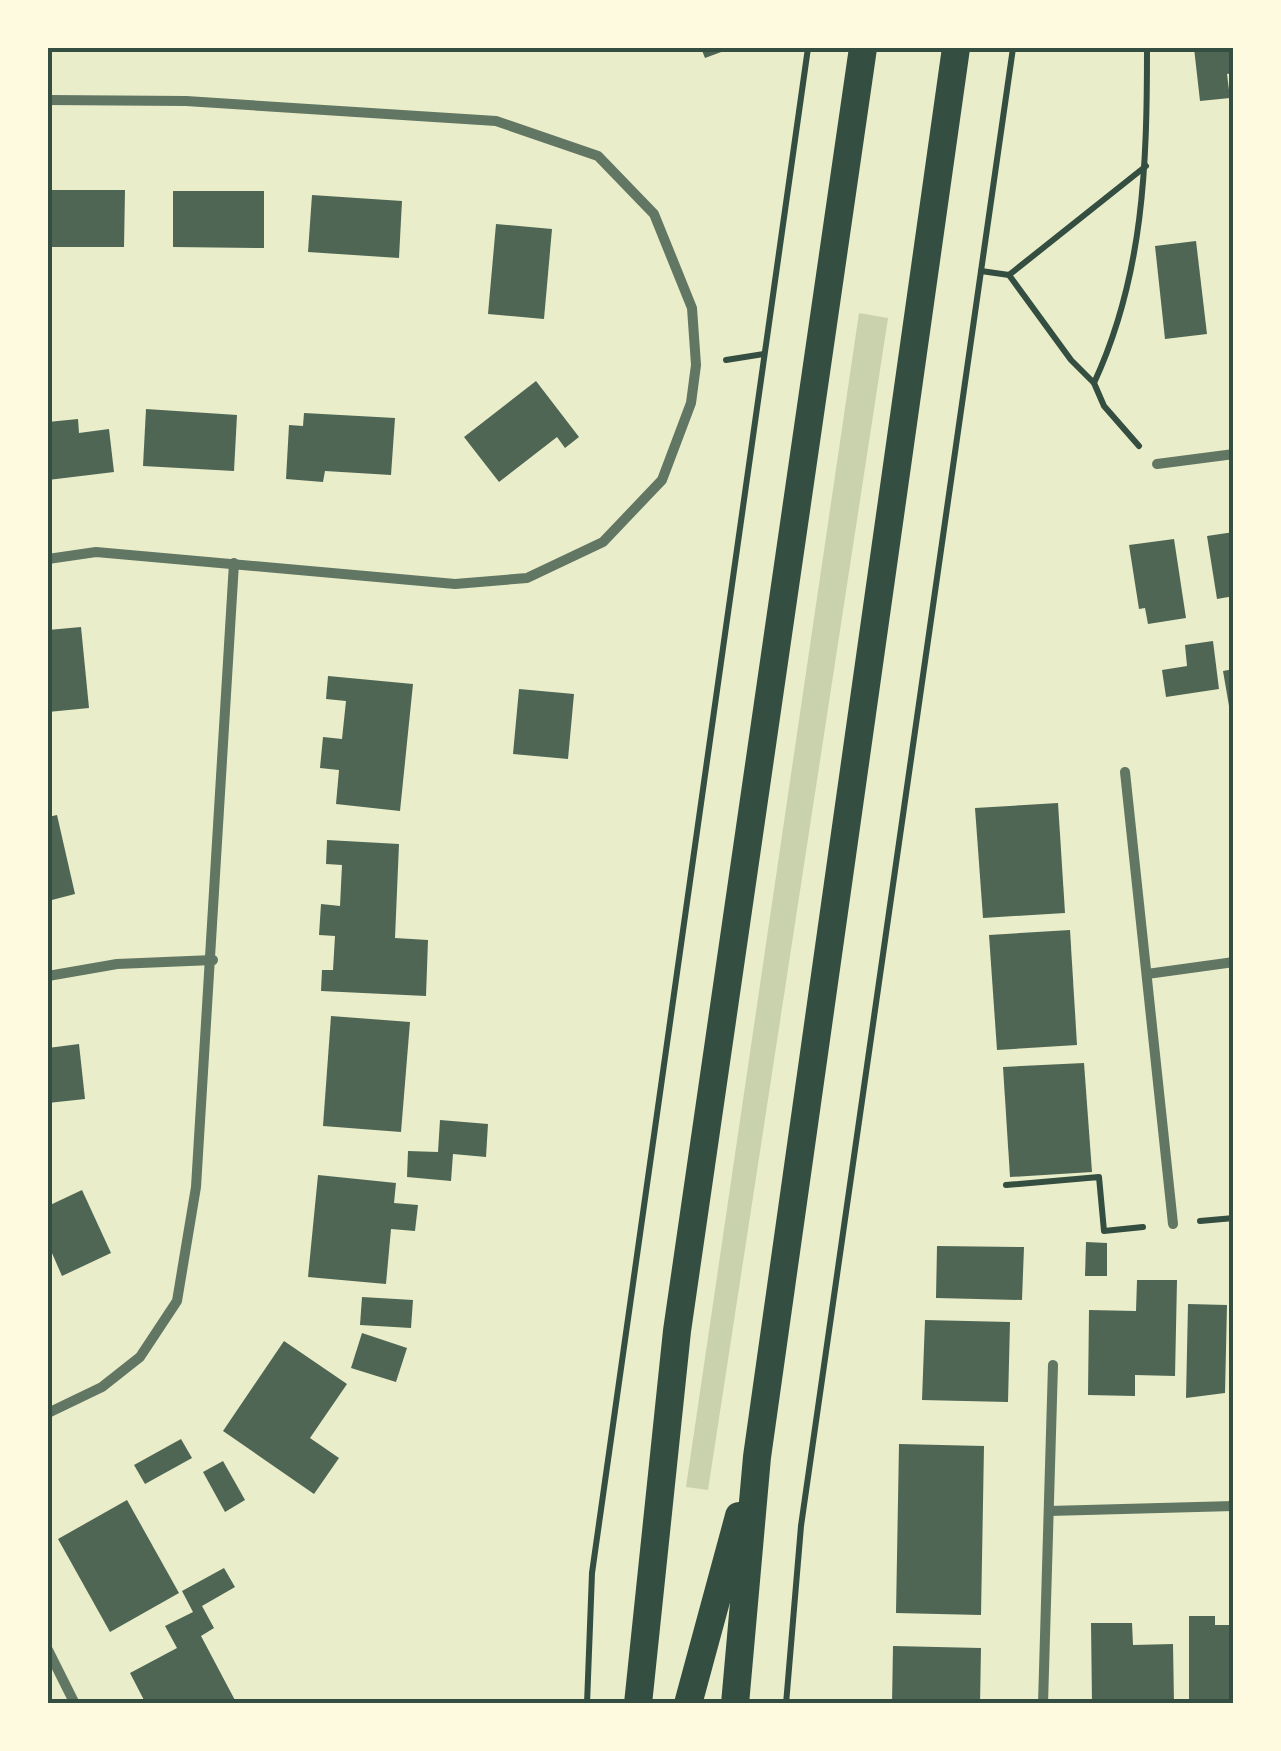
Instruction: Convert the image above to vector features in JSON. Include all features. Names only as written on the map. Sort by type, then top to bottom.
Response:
[{"type":"highway","points":[[638,1704],[678,1331],[863,48]]},
{"type":"highway","points":[[734,1704],[757,1456],[956,48]]},
{"type":"highway","points":[[688,1704],[757,1456]]},
{"type":"street","points":[[48,100],[186,101],[496,121],[598,156],[654,214],[692,308],[696,364],[691,403],[662,480],[603,542],[527,578],[455,584],[96,552],[48,558]]},
{"type":"street","points":[[1157,464],[1234,454]]},
{"type":"street","points":[[48,1413],[102,1387],[140,1356],[177,1301],[196,1187],[213,960],[234,563]]},
{"type":"street","points":[[1125,772],[1173,1224]]},
{"type":"street","points":[[48,976],[117,964],[213,960]]},
{"type":"street","points":[[1146,974],[1234,962]]},
{"type":"street","points":[[1043,1704],[1053,1365]]},
{"type":"street","points":[[1048,1512],[1234,1506]]},
{"type":"street","points":[[48,1650],[75,1704]]},
{"type":"path","points":[[587,1704],[592,1574],[808,48]]},
{"type":"path","points":[[786,1704],[800,1526],[1013,48]]},
{"type":"path","points":[[1094,382],[1118,331],[1133,273],[1147,165],[1147,48]]},
{"type":"path","points":[[1010,275],[1147,165]]},
{"type":"path","points":[[981,271],[1010,275],[1071,360],[1094,382],[1114,419],[1157,464]]},
{"type":"path","points":[[1006,1185],[1098,1177],[1104,1230],[1234,1218]]},
{"type":"green space","points":[[859,313],[888,318],[708,1490],[686,1487]]},
{"type":"building","points":[[701,48],[732,48],[705,58]]},
{"type":"building","points":[[1194,48],[1234,48],[1234,73],[1227,74],[1230,98],[1200,101]]},
{"type":"building","points":[[48,190],[125,190],[124,247],[48,247]]},
{"type":"building","points":[[173,191],[264,191],[264,248],[173,247]]},
{"type":"building","points":[[312,195],[402,201],[399,258],[308,252]]},
{"type":"building","points":[[496,224],[552,229],[544,319],[488,314]]},
{"type":"building","points":[[1196,241],[1207,334],[1165,339],[1155,246]]},
{"type":"building","points":[[536,381],[579,437],[565,448],[557,437],[499,482],[464,437]]},
{"type":"building","points":[[146,409],[237,415],[234,471],[143,466]]},
{"type":"building","points":[[304,413],[395,418],[391,475],[325,471],[323,482],[286,479],[289,425],[303,426]]},
{"type":"building","points":[[78,419],[79,433],[109,429],[114,472],[48,480],[48,422]]},
{"type":"building","points":[[1234,532],[1234,596],[1217,599],[1207,536]]},
{"type":"building","points":[[1174,539],[1186,618],[1148,624],[1145,608],[1139,609],[1129,545]]},
{"type":"building","points":[[81,627],[89,708],[48,712],[48,630]]},
{"type":"building","points":[[1213,641],[1219,689],[1166,697],[1162,670],[1187,666],[1185,645]]},
{"type":"building","points":[[1234,669],[1234,705],[1229,706],[1223,671]]},
{"type":"building","points":[[328,676],[413,684],[400,811],[336,804],[339,770],[320,768],[323,737],[342,739],[346,701],[326,699]]},
{"type":"building","points":[[519,689],[574,694],[568,759],[513,754]]},
{"type":"building","points":[[1058,803],[1065,913],[983,918],[975,808]]},
{"type":"building","points":[[57,815],[75,894],[48,901],[48,817]]},
{"type":"building","points":[[327,840],[399,844],[395,938],[428,940],[426,996],[321,991],[322,970],[333,970],[335,936],[319,935],[321,904],[340,906],[342,865],[326,864]]},
{"type":"building","points":[[1070,930],[1077,1045],[997,1050],[989,935]]},
{"type":"building","points":[[331,1016],[410,1022],[401,1132],[323,1126]]},
{"type":"building","points":[[79,1044],[85,1099],[48,1103],[48,1048]]},
{"type":"building","points":[[1084,1063],[1092,1172],[1010,1177],[1003,1067]]},
{"type":"building","points":[[440,1120],[488,1124],[486,1157],[453,1154],[451,1181],[407,1177],[408,1151],[438,1152]]},
{"type":"building","points":[[318,1175],[396,1183],[394,1203],[418,1205],[415,1231],[391,1229],[386,1284],[308,1277]]},
{"type":"building","points":[[82,1190],[111,1253],[62,1276],[48,1244],[48,1206]]},
{"type":"building","points":[[1086,1242],[1107,1243],[1107,1276],[1085,1276]]},
{"type":"building","points":[[937,1246],[1024,1247],[1022,1300],[936,1298]]},
{"type":"building","points":[[1137,1280],[1177,1280],[1175,1376],[1135,1375],[1135,1396],[1088,1395],[1089,1310],[1136,1311]]},
{"type":"building","points":[[362,1297],[413,1300],[411,1328],[360,1325]]},
{"type":"building","points":[[1188,1304],[1227,1305],[1225,1393],[1186,1398]]},
{"type":"building","points":[[925,1320],[1010,1322],[1008,1402],[922,1400]]},
{"type":"building","points":[[362,1333],[407,1348],[396,1382],[351,1368]]},
{"type":"building","points":[[284,1341],[347,1384],[310,1438],[339,1458],[314,1494],[223,1431]]},
{"type":"building","points":[[181,1439],[192,1458],[145,1484],[134,1465]]},
{"type":"building","points":[[899,1444],[984,1446],[981,1615],[896,1613]]},
{"type":"building","points":[[223,1461],[245,1500],[225,1512],[203,1472]]},
{"type":"building","points":[[127,1500],[179,1593],[110,1632],[58,1539]]},
{"type":"building","points":[[224,1568],[235,1587],[202,1606],[214,1628],[201,1636],[237,1704],[146,1704],[130,1673],[177,1648],[165,1626],[193,1612],[182,1591]]},
{"type":"building","points":[[1189,1616],[1215,1616],[1215,1625],[1234,1625],[1234,1704],[1189,1704]]},
{"type":"building","points":[[1091,1623],[1132,1623],[1133,1645],[1173,1644],[1174,1704],[1092,1704]]},
{"type":"building","points":[[893,1646],[981,1648],[980,1704],[892,1704]]}]
